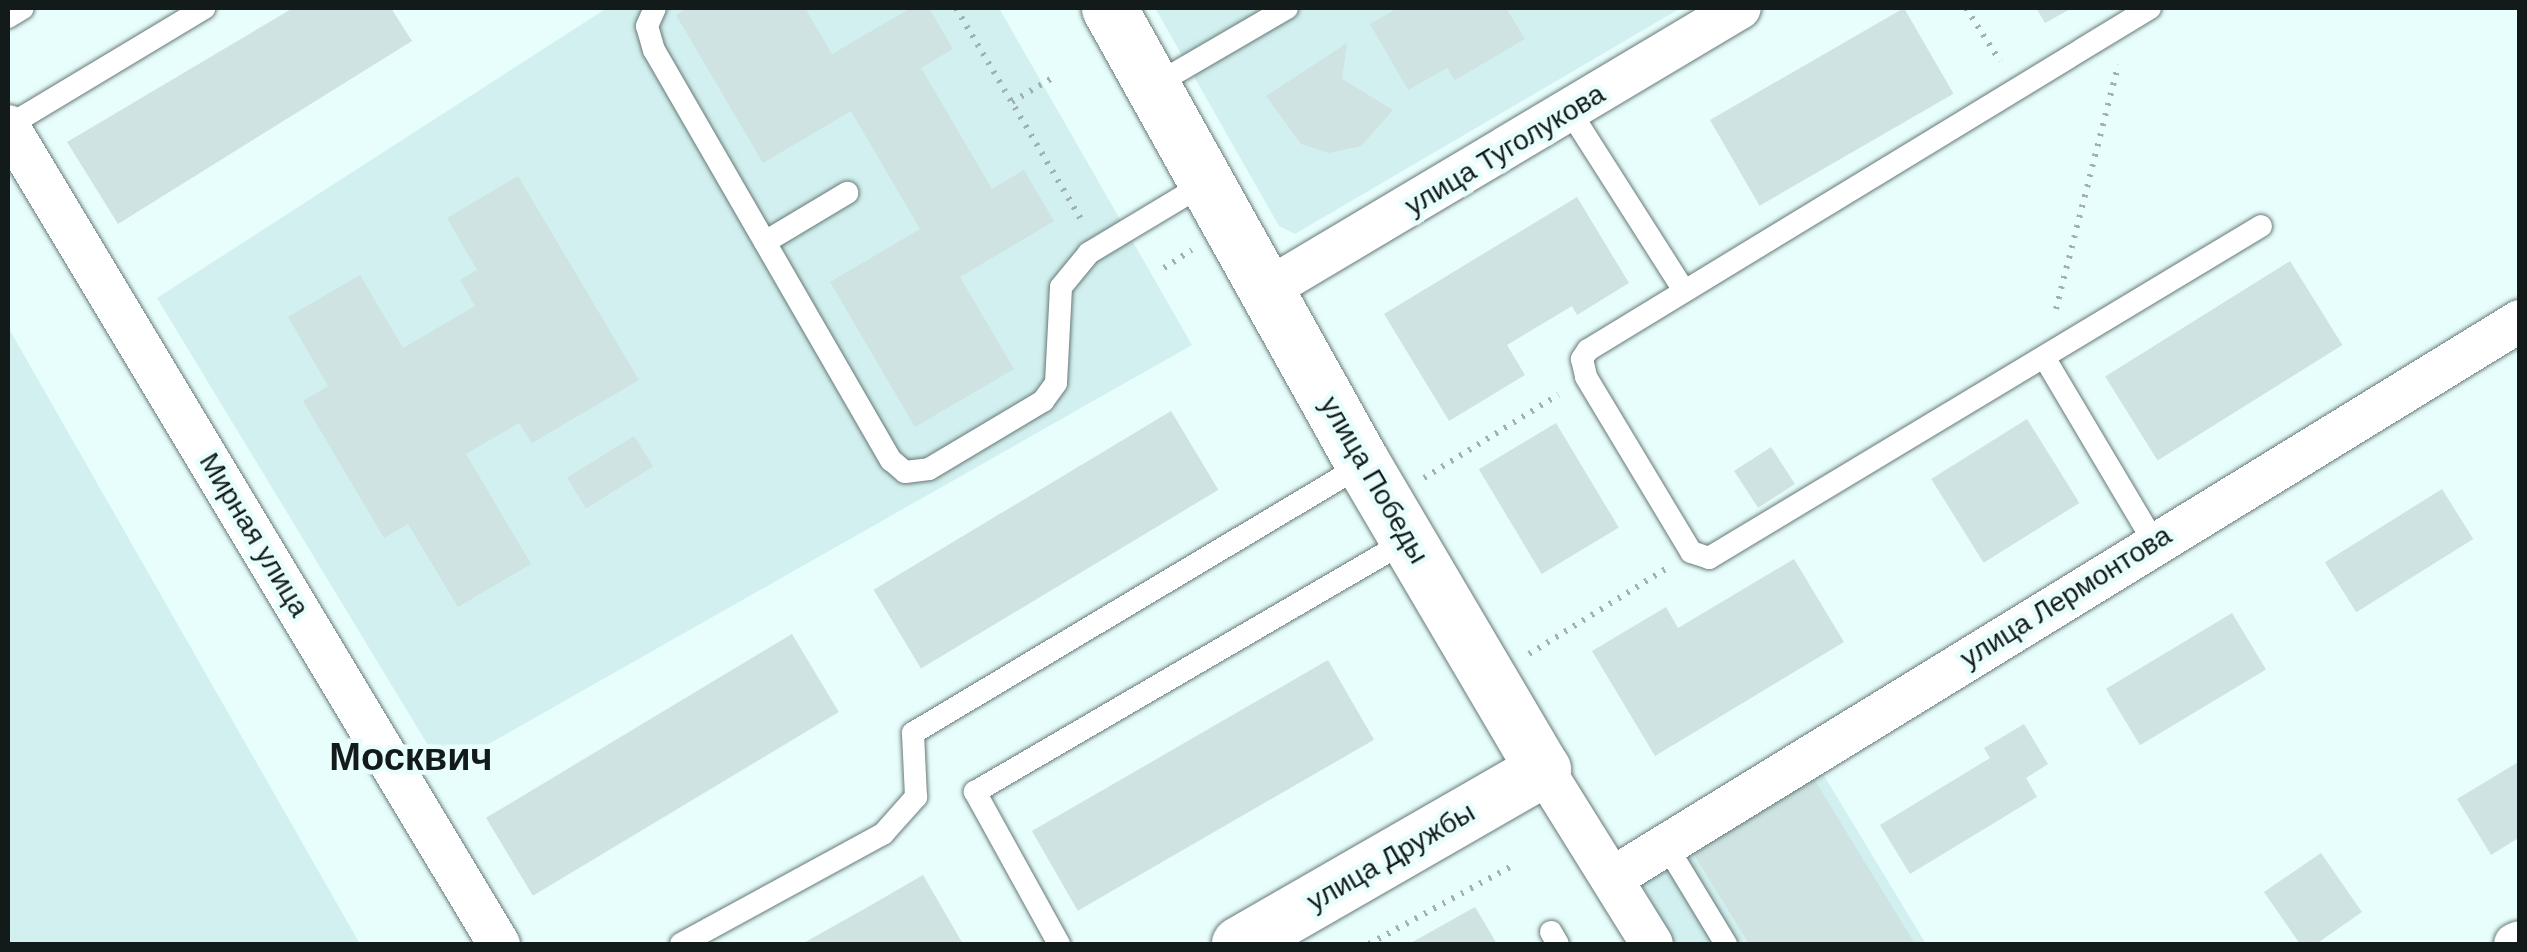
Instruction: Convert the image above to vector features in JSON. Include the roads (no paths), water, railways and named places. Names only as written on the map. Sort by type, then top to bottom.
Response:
[{"type":"street","name":"улица Победы","points":[[1109,8],[1408,540],[1652,944]]},
{"type":"street","name":"улица Туголукова","points":[[1268,289],[1740,8]]},
{"type":"street","name":"Мирная улица","points":[[8,126],[499,944]]},
{"type":"street","name":"улица Лермонтова","points":[[1614,877],[2154,542],[2520,321]]},
{"type":"street","name":"улица Дружбы","points":[[1239,944],[1543,769]]},
{"type":"lane","points":[[8,17],[23,8]]},
{"type":"lane","points":[[8,126],[204,8]]},
{"type":"lane","points":[[655,8],[647,26],[654,50],[890,460],[905,472],[929,469],[1043,401],[1056,383],[1062,287],[1098,248],[1208,182]]},
{"type":"lane","points":[[1153,86],[1288,8]]},
{"type":"lane","points":[[2150,8],[1588,350],[1582,359],[1586,377],[1691,552],[1709,558],[2261,226]]},
{"type":"lane","points":[[1569,110],[1683,290]]},
{"type":"lane","points":[[765,242],[847,193]]},
{"type":"lane","points":[[2044,357],[2154,542]]},
{"type":"lane","points":[[681,944],[883,834],[916,796],[913,734],[1364,464]]},
{"type":"lane","points":[[1059,944],[976,792],[1408,540]]},
{"type":"lane","points":[[1666,845],[1726,944]]},
{"type":"district","name":"Москвич","points":[[411,758]]}]
